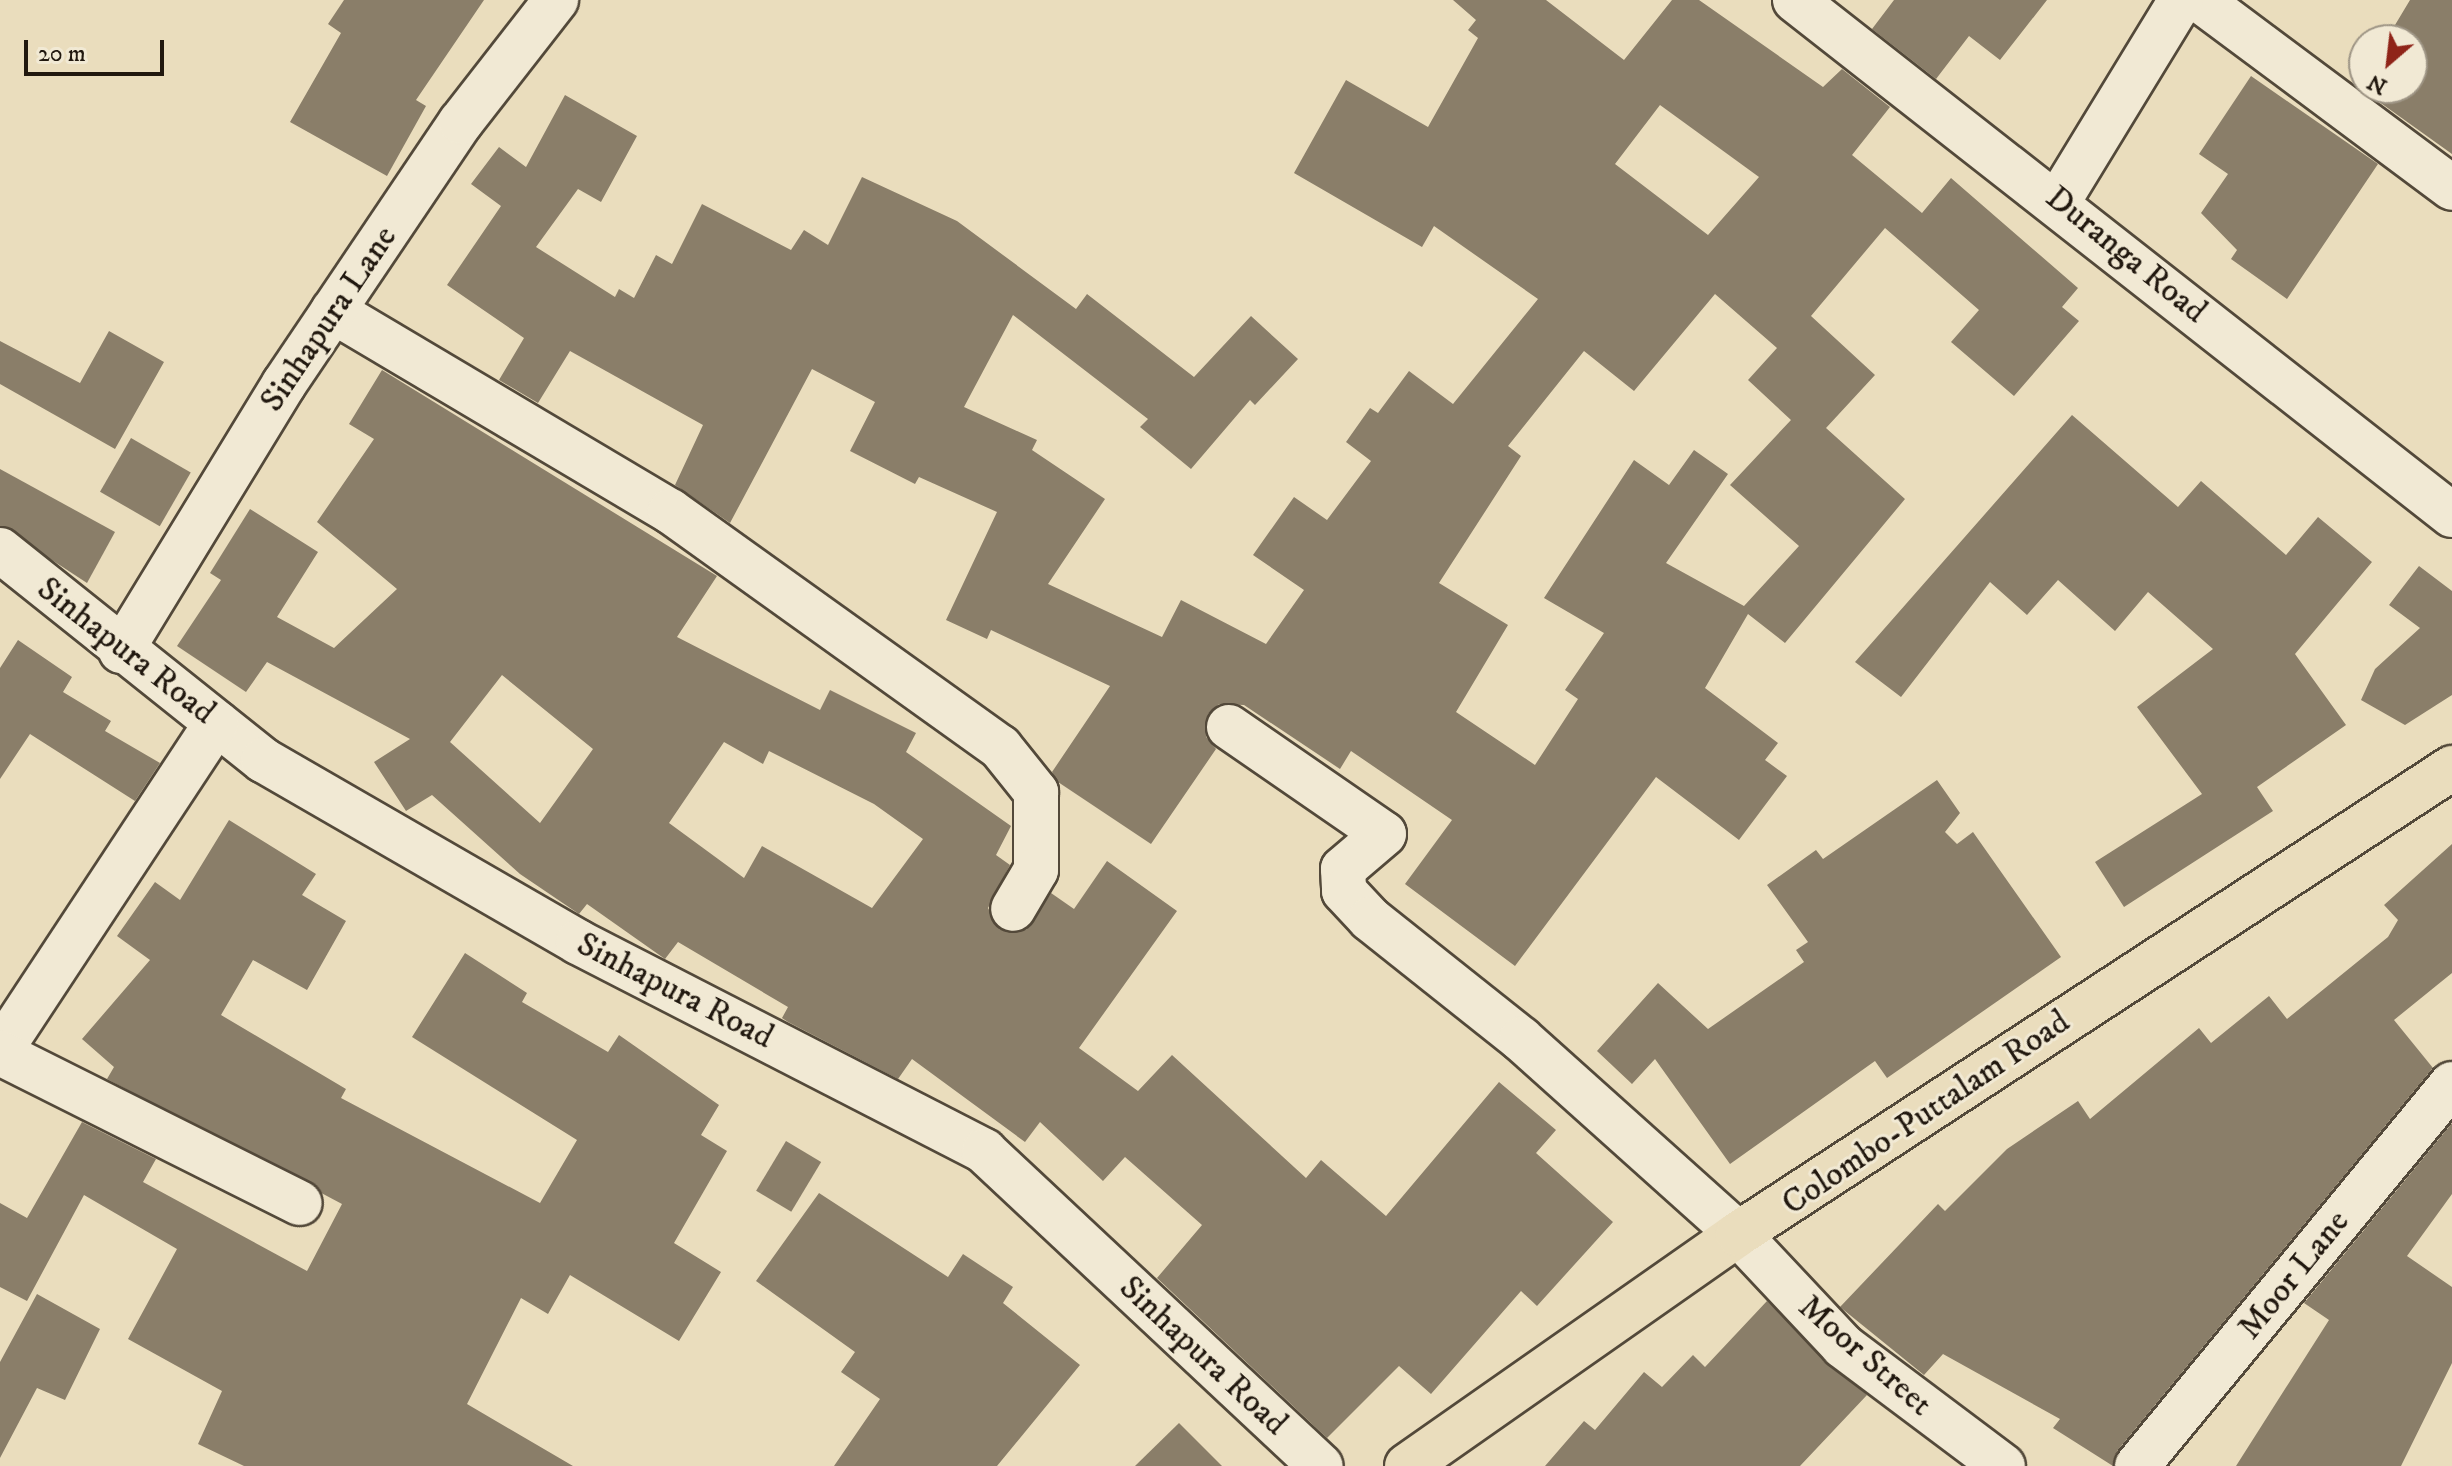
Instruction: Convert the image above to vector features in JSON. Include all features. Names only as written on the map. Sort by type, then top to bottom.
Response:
[{"type":"highway","name":"Colombo-Puttalam Road","points":[[1407,1466],[1738,1234],[2452,768]]},
{"type":"street","name":"Sinhapura Lane","points":[[121,651],[333,311],[461,122],[556,0]]},
{"type":"street","name":"Duranga Road","points":[[1795,0],[2059,200],[2452,515]]},
{"type":"street","points":[[2059,200],[2181,0]]},
{"type":"street","points":[[2200,0],[2452,188]]},
{"type":"street","points":[[333,311],[670,511],[1000,747],[1036,792],[1036,870],[1013,909]]},
{"type":"street","name":"Sinhapura Road","points":[[0,550],[121,651],[263,760],[578,942],[984,1151],[1321,1466]]},
{"type":"street","points":[[216,723],[0,1052],[299,1203]]},
{"type":"street","name":"Moor Street","points":[[1229,727],[1384,834],[1343,869],[1344,891],[1370,919],[1521,1039],[1738,1234],[1843,1346],[2003,1466]]},
{"type":"street","name":"Moor Lane","points":[[2137,1466],[2452,1084]]},
{"type":"building","points":[[344,0],[484,0],[416,100],[426,106],[387,176],[290,122],[341,33],[328,24]]},
{"type":"building","points":[[1453,0],[1546,0],[1624,60],[1672,0],[1699,0],[1823,87],[1842,69],[1890,107],[1852,155],[1922,213],[1951,178],[2078,288],[2062,307],[2079,321],[2014,396],[1951,342],[1979,310],[1885,228],[1811,316],[1875,375],[1826,428],[1905,499],[1785,643],[1748,614],[1705,688],[1778,743],[1765,760],[1787,776],[1739,840],[1656,777],[1515,966],[1405,884],[1452,820],[1351,751],[1340,769],[1244,705],[1219,704],[1208,714],[1206,737],[1216,749],[1151,844],[1058,782],[1052,772],[1110,686],[991,630],[987,639],[946,620],[997,512],[919,477],[915,484],[850,451],[875,402],[812,369],[730,523],[675,485],[703,425],[570,351],[538,403],[499,380],[524,338],[447,285],[501,206],[471,184],[499,147],[526,167],[565,95],[637,136],[601,202],[578,189],[536,247],[615,297],[619,289],[634,298],[656,255],[672,264],[702,204],[791,250],[804,230],[828,245],[862,177],[957,221],[1076,309],[1087,294],[1194,377],[1251,316],[1298,359],[1255,405],[1250,400],[1191,469],[1140,427],[1148,419],[1013,315],[964,407],[1037,440],[1032,450],[1105,499],[1048,584],[1162,637],[1181,600],[1266,644],[1304,590],[1253,555],[1294,497],[1327,520],[1371,461],[1346,442],[1370,408],[1378,413],[1409,371],[1453,404],[1538,299],[1434,226],[1422,247],[1294,173],[1346,80],[1428,127],[1478,38],[1468,30],[1476,20]],"holes":[[[1660,105],[1759,177],[1708,235],[1615,164]],[[1715,294],[1777,348],[1748,380],[1791,420],[1730,485],[1799,546],[1744,606],[1666,563],[1728,474],[1694,450],[1669,485],[1634,460],[1544,598],[1604,633],[1565,690],[1578,699],[1535,765],[1456,712],[1508,625],[1439,583],[1521,456],[1508,446],[1584,351],[1634,391]]]},
{"type":"building","points":[[1894,0],[2047,0],[2000,60],[1969,36],[1936,79],[1872,29]]},
{"type":"building","points":[[2410,0],[2452,0],[2452,154],[2382,104],[2428,104],[2428,24],[2396,24]]},
{"type":"building","points":[[2251,76],[2378,164],[2287,299],[2231,259],[2237,250],[2201,213],[2228,174],[2199,154]]},
{"type":"building","points":[[109,331],[164,362],[115,449],[0,384],[0,341],[80,383]]},
{"type":"building","points":[[382,370],[717,576],[677,637],[820,710],[830,690],[916,733],[906,752],[1011,826],[996,855],[1010,865],[988,908],[1000,930],[1026,930],[1051,893],[1074,909],[1107,861],[1177,911],[1079,1048],[1138,1091],[1172,1055],[1306,1178],[1321,1160],[1386,1216],[1499,1082],[1556,1130],[1536,1153],[1613,1222],[1537,1306],[1521,1291],[1431,1394],[1399,1366],[1327,1438],[1157,1278],[1202,1225],[1125,1157],[1103,1181],[1040,1122],[1025,1142],[912,1059],[898,1079],[788,1022],[782,1018],[788,1007],[678,942],[665,959],[587,904],[579,914],[520,874],[432,795],[406,811],[374,762],[410,739],[267,662],[246,692],[177,646],[221,580],[210,573],[250,509],[318,552],[277,617],[334,648],[397,589],[317,522],[374,439],[349,424]],"holes":[[[502,675],[593,749],[540,823],[450,742]],[[724,742],[763,764],[769,751],[874,804],[923,839],[872,908],[762,846],[744,878],[669,823]]]},
{"type":"building","points":[[2072,415],[2178,507],[2201,481],[2286,555],[2318,517],[2372,562],[2295,654],[2346,725],[2257,787],[2273,811],[2124,907],[2095,862],[2202,794],[2137,707],[2213,649],[2148,592],[2115,631],[2058,580],[2027,615],[1990,582],[1901,697],[1855,662]]},
{"type":"building","points":[[131,438],[191,472],[160,526],[100,492]]},
{"type":"building","points":[[0,469],[115,532],[87,583],[0,526]]},
{"type":"building","points":[[2419,566],[2452,591],[2452,695],[2405,725],[2361,700],[2375,669],[2420,628],[2389,605]]},
{"type":"building","points":[[18,640],[72,677],[63,692],[111,721],[105,731],[160,763],[135,801],[30,734],[0,779],[0,668]]},
{"type":"building","points":[[1937,780],[1960,813],[1945,832],[1957,844],[1973,832],[2061,957],[1887,1078],[1875,1061],[1730,1164],[1655,1059],[1632,1084],[1597,1051],[1658,983],[1708,1029],[1804,962],[1796,950],[1808,942],[1767,885],[1816,850],[1823,859]]},
{"type":"building","points":[[229,820],[316,874],[302,895],[346,921],[307,990],[253,960],[221,1015],[346,1089],[341,1098],[540,1203],[577,1140],[412,1037],[465,953],[527,993],[522,1002],[608,1052],[619,1035],[719,1105],[701,1135],[727,1151],[674,1243],[721,1272],[679,1341],[570,1275],[548,1314],[521,1298],[467,1404],[573,1466],[244,1466],[198,1444],[222,1391],[128,1339],[177,1249],[84,1195],[27,1301],[0,1287],[0,1203],[27,1218],[82,1122],[156,1159],[143,1182],[307,1271],[342,1204],[107,1079],[114,1067],[82,1039],[150,960],[117,936],[155,882],[180,900]]},
{"type":"building","points":[[2452,844],[2452,973],[2394,1020],[2433,1068],[2118,1450],[2113,1466],[2053,1428],[2060,1419],[1943,1354],[1924,1375],[1840,1307],[1938,1204],[1945,1211],[2007,1149],[2078,1101],[2090,1119],[2199,1028],[2211,1043],[2269,996],[2287,1019],[2388,937],[2398,920],[2384,905]]},
{"type":"building","points":[[2452,1123],[2452,1194],[2407,1256],[2452,1287],[2452,1363],[2401,1466],[2236,1466],[2329,1320],[2304,1303]]},
{"type":"building","points":[[786,1141],[821,1162],[791,1212],[756,1191]]},
{"type":"building","points":[[819,1193],[948,1277],[963,1254],[1013,1287],[1003,1303],[1080,1365],[997,1466],[834,1466],[880,1399],[841,1372],[855,1352],[756,1281]]},
{"type":"building","points":[[37,1294],[100,1329],[65,1400],[37,1388],[0,1458],[0,1362]]},
{"type":"building","points":[[1767,1301],[1867,1395],[1800,1466],[1545,1466],[1584,1421],[1595,1430],[1644,1372],[1662,1387],[1693,1355],[1705,1367]]},
{"type":"building","points":[[1179,1423],[1222,1466],[1135,1466]]}]
